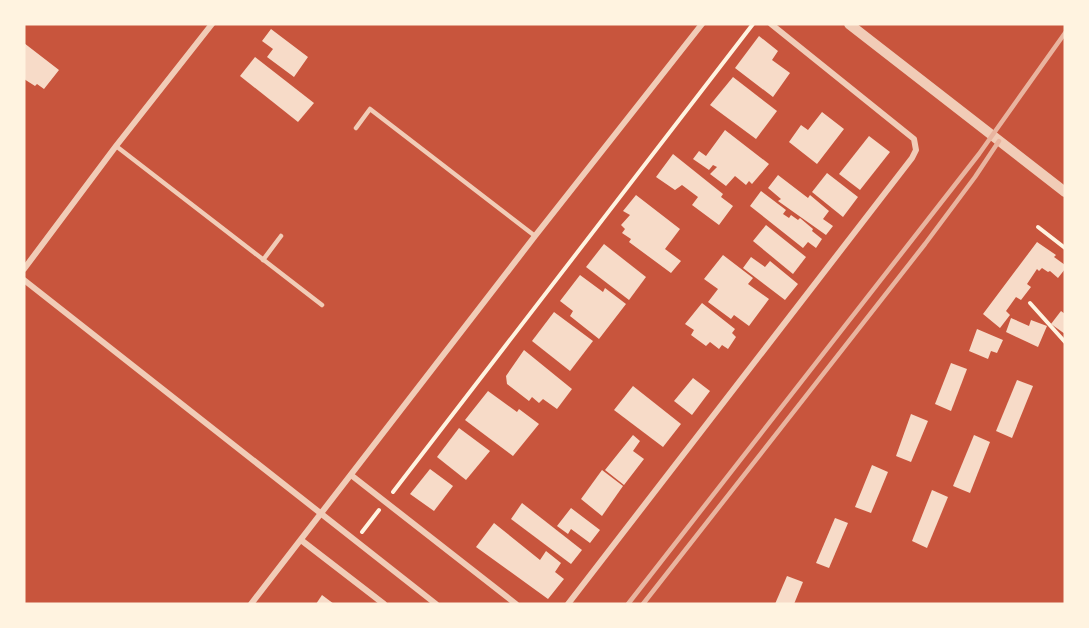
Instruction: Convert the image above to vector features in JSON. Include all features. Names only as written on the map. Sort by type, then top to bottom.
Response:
[{"type":"street","points":[[24,269],[116,146],[212,24]]},
{"type":"street","points":[[251,604],[702,24]]},
{"type":"street","points":[[568,604],[916,150],[914,139],[771,24]]},
{"type":"street","points":[[849,24],[1065,192]]},
{"type":"street","points":[[24,280],[436,604]]},
{"type":"street","points":[[351,475],[516,604]]},
{"type":"street","points":[[301,540],[384,604]]},
{"type":"lane","points":[[356,128],[370,109],[535,236]]},
{"type":"lane","points":[[116,146],[322,305]]},
{"type":"lane","points":[[263,260],[281,236]]},
{"type":"path","points":[[356,540],[753,24]]},
{"type":"path","points":[[1038,227],[1065,248]]},
{"type":"path","points":[[1030,303],[1065,342]]},
{"type":"building","points":[[271,29],[308,57],[294,77],[267,57],[273,49],[262,41]]},
{"type":"building","points":[[759,36],[778,51],[772,60],[790,73],[773,97],[735,68]]},
{"type":"building","points":[[24,43],[59,70],[44,89],[24,79]]},
{"type":"building","points":[[255,57],[314,103],[298,122],[240,76]]},
{"type":"building","points":[[733,77],[777,111],[756,139],[710,105]]},
{"type":"building","points":[[822,112],[844,129],[817,164],[789,142],[801,125],[808,130]]},
{"type":"building","points":[[725,130],[769,164],[752,184],[749,181],[746,185],[735,176],[726,186],[710,174],[717,167],[713,165],[709,170],[693,159],[699,151],[706,156]]},
{"type":"building","points":[[869,136],[890,152],[860,190],[839,174]]},
{"type":"building","points":[[673,154],[723,194],[721,197],[733,206],[719,225],[692,205],[698,197],[682,185],[675,190],[656,177]]},
{"type":"building","points":[[827,173],[858,197],[843,217],[812,192]]},
{"type":"building","points":[[778,175],[808,198],[810,195],[829,211],[823,219],[833,226],[826,235],[778,201],[781,199],[768,188]]},
{"type":"building","points":[[761,191],[786,210],[783,214],[789,218],[791,215],[798,220],[800,218],[813,229],[812,231],[822,239],[816,248],[808,242],[803,248],[750,206]]},
{"type":"building","points":[[636,195],[680,229],[665,249],[681,261],[671,273],[629,242],[631,239],[622,233],[625,229],[621,225],[630,215],[623,211]]},
{"type":"building","points":[[766,225],[806,257],[793,274],[753,241]]},
{"type":"building","points":[[1037,242],[1056,255],[1054,257],[1065,265],[1065,269],[1058,278],[1050,271],[1037,269],[1027,284],[1031,287],[1021,300],[1016,297],[1006,311],[1010,315],[1000,328],[983,314]]},
{"type":"building","points":[[604,244],[646,277],[629,300],[586,267]]},
{"type":"building","points":[[723,255],[753,278],[748,284],[769,299],[749,326],[734,315],[731,319],[708,302],[718,289],[704,279]]},
{"type":"building","points":[[751,257],[765,267],[770,261],[798,284],[785,300],[743,268]]},
{"type":"building","points":[[580,275],[603,292],[605,288],[626,304],[599,339],[570,316],[573,311],[560,301]]},
{"type":"building","points":[[702,303],[735,329],[732,333],[736,337],[728,349],[722,345],[719,349],[710,342],[706,346],[691,335],[694,330],[685,324]]},
{"type":"building","points":[[1061,311],[1065,314],[1065,334],[1051,324]]},
{"type":"building","points":[[554,312],[593,341],[570,371],[532,341]]},
{"type":"building","points":[[1011,318],[1029,326],[1031,320],[1047,326],[1038,347],[1006,332]]},
{"type":"building","points":[[977,329],[1003,340],[997,353],[991,351],[988,359],[969,351]]},
{"type":"building","points":[[524,350],[572,389],[557,409],[543,399],[539,403],[532,397],[529,401],[507,384],[506,376]]},
{"type":"building","points":[[951,363],[967,369],[951,411],[935,404]]},
{"type":"building","points":[[693,378],[710,391],[692,415],[674,401]]},
{"type":"building","points":[[1017,380],[1033,386],[1012,438],[996,431]]},
{"type":"building","points":[[633,386],[681,424],[663,447],[614,410]]},
{"type":"building","points":[[488,391],[517,412],[519,409],[539,424],[513,456],[465,420]]},
{"type":"building","points":[[911,414],[928,421],[911,462],[896,456]]},
{"type":"building","points":[[459,428],[490,451],[466,480],[437,457]]},
{"type":"building","points":[[633,435],[640,441],[633,451],[644,459],[624,485],[605,470]]},
{"type":"building","points":[[974,435],[990,442],[970,493],[953,486]]},
{"type":"building","points":[[872,465],[888,472],[871,513],[855,507]]},
{"type":"building","points":[[430,469],[453,486],[434,511],[410,494]]},
{"type":"building","points":[[602,470],[623,486],[602,516],[581,499]]},
{"type":"building","points":[[932,490],[948,497],[927,548],[912,541]]},
{"type":"building","points":[[522,503],[582,550],[571,564],[511,519]]},
{"type":"building","points":[[571,508],[600,530],[590,543],[571,529],[568,534],[557,526]]},
{"type":"building","points":[[835,518],[848,523],[829,568],[816,563]]},
{"type":"building","points":[[494,523],[540,560],[546,551],[561,563],[555,572],[564,579],[548,599],[476,547]]},
{"type":"building","points":[[787,576],[803,582],[794,604],[775,604]]},
{"type":"building","points":[[322,595],[334,604],[316,604]]},
{"type":"railway","points":[[628,604],[979,154],[1065,33]]},
{"type":"railway","points":[[643,604],[925,244],[999,141]]}]
